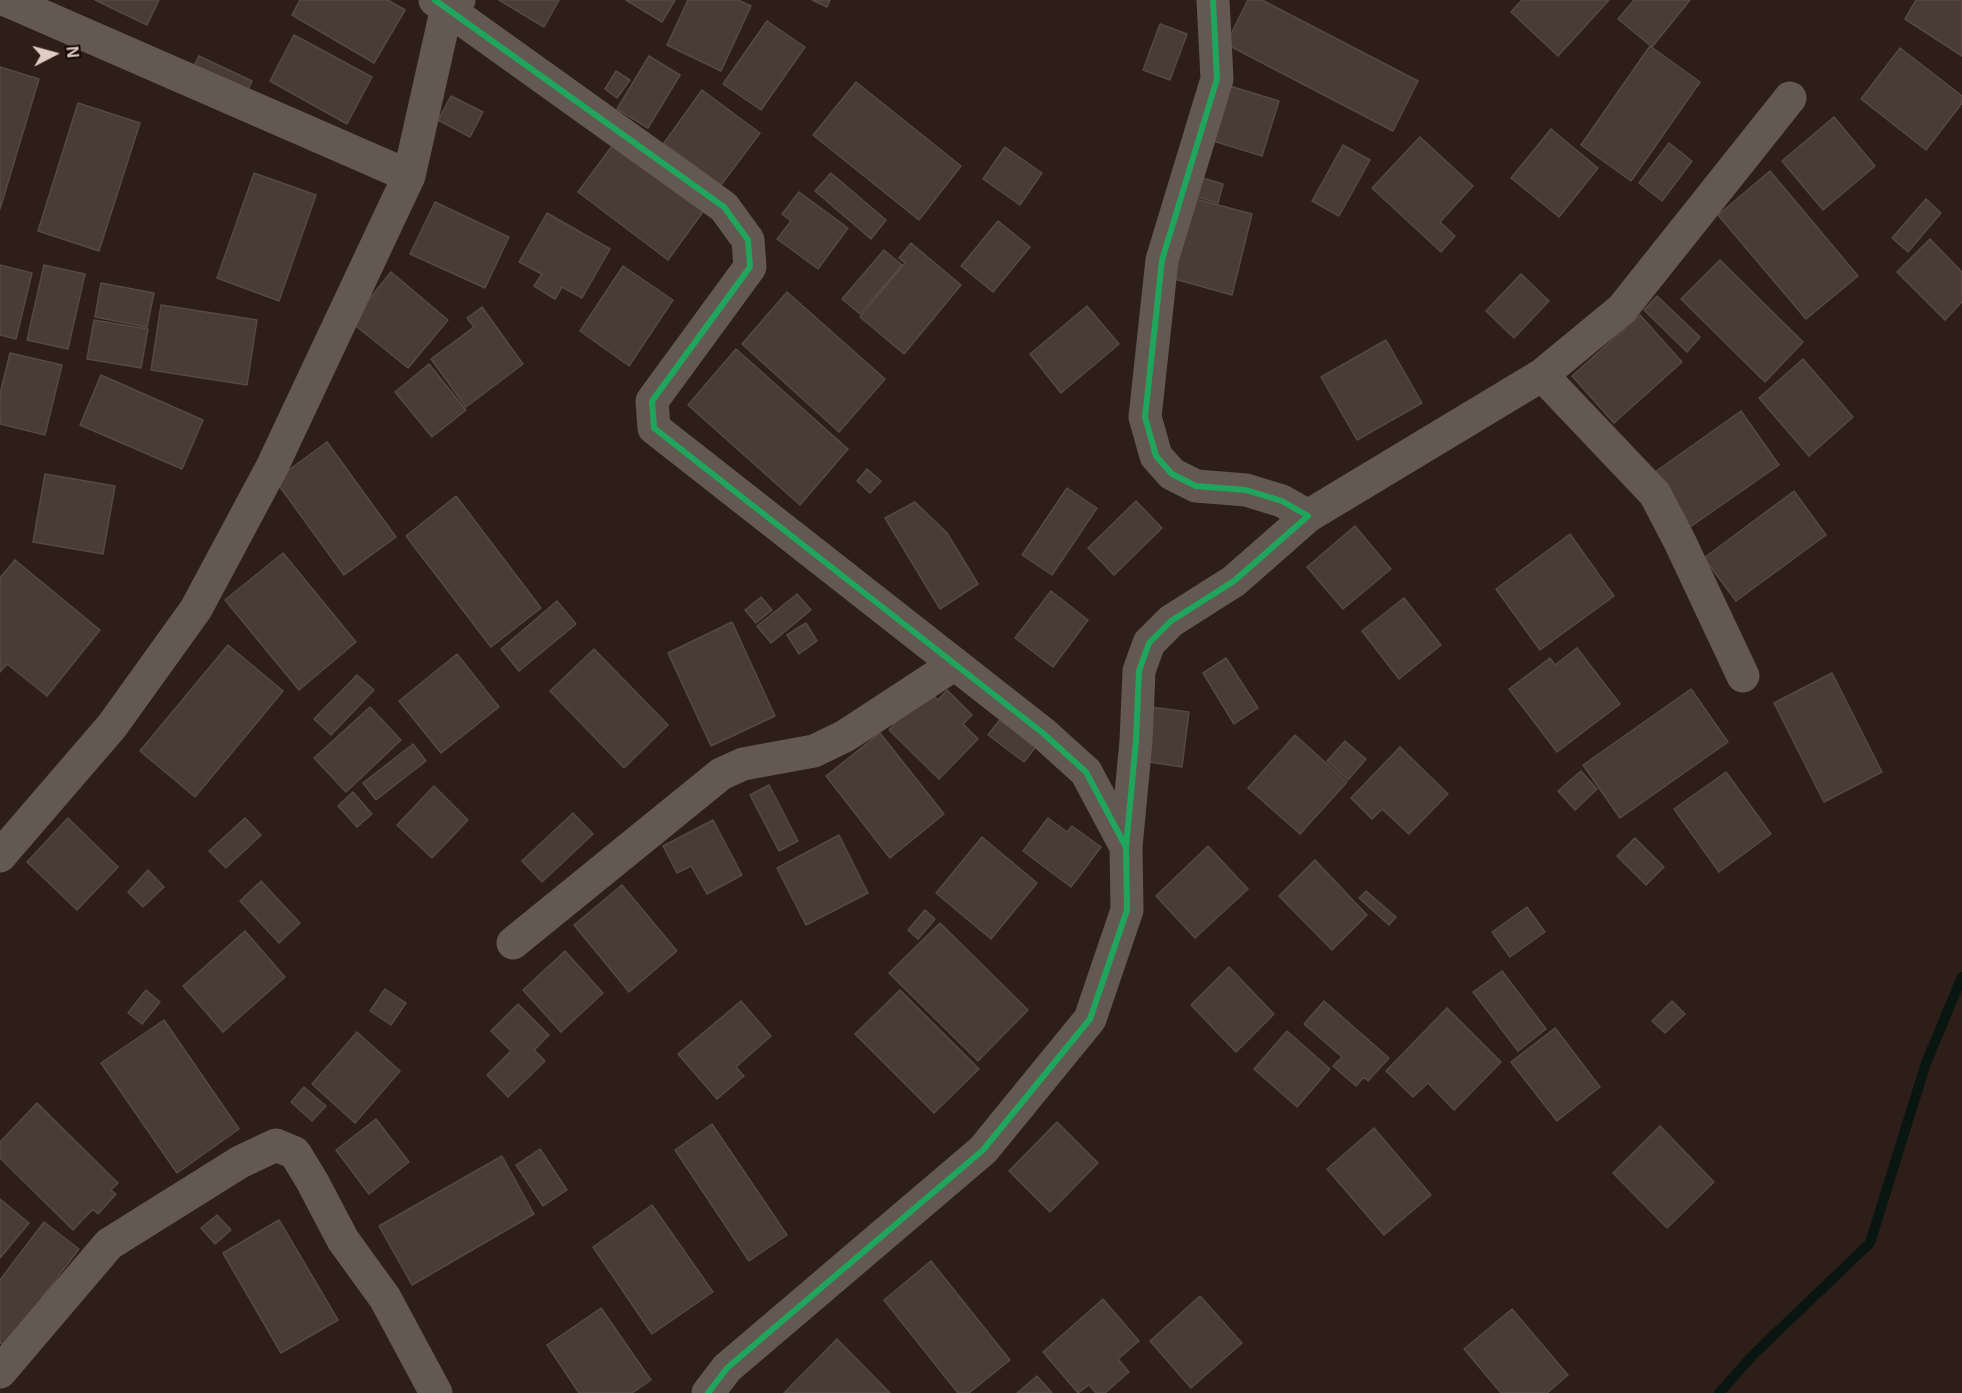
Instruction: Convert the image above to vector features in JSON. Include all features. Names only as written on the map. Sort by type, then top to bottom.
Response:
[{"type":"street","points":[[6,0],[408,176]]},
{"type":"street","points":[[1213,0],[1217,79],[1162,260],[1145,417],[1156,456],[1172,474],[1196,486],[1246,490],[1282,501],[1308,516]]},
{"type":"street","points":[[0,856],[112,726],[196,609],[272,466],[408,176],[447,2],[724,207],[748,240],[750,267],[652,401],[654,428],[1044,734],[1086,772],[1126,847]]},
{"type":"street","points":[[708,1393],[727,1368],[983,1150],[1090,1019],[1127,910],[1126,847],[1136,741],[1139,671],[1149,643],[1171,621],[1234,581],[1308,516],[1542,375],[1622,309],[1790,98]]},
{"type":"street","points":[[1542,375],[1656,494],[1743,676]]},
{"type":"street","points":[[513,944],[721,774],[743,764],[814,751],[845,736],[955,664]]},
{"type":"street","points":[[0,1372],[109,1244],[240,1162],[276,1145],[295,1153],[312,1180],[343,1240],[385,1298],[436,1393]]},
{"type":"building","points":[[95,0],[159,0],[147,25]]},
{"type":"building","points":[[300,0],[388,0],[405,10],[374,63],[292,15]]},
{"type":"building","points":[[499,0],[559,0],[544,27]]},
{"type":"building","points":[[626,0],[675,0],[662,22]]},
{"type":"building","points":[[688,0],[738,0],[751,6],[721,71],[667,45]]},
{"type":"building","points":[[812,0],[830,0],[827,7]]},
{"type":"building","points":[[1248,0],[1262,0],[1418,81],[1393,131],[1226,44]]},
{"type":"building","points":[[1522,0],[1609,0],[1558,56],[1511,12]]},
{"type":"building","points":[[1634,0],[1690,0],[1652,47],[1618,19]]},
{"type":"building","points":[[1916,0],[1962,0],[1962,56],[1905,19]]},
{"type":"building","points":[[767,21],[805,47],[761,110],[723,84]]},
{"type":"building","points":[[1160,24],[1187,34],[1170,80],[1143,70]]},
{"type":"building","points":[[294,35],[372,77],[347,124],[270,81]]},
{"type":"building","points":[[1650,46],[1700,82],[1631,181],[1581,145]]},
{"type":"building","points":[[1900,48],[1962,96],[1962,103],[1926,150],[1861,99]]},
{"type":"building","points":[[199,56],[252,81],[244,98],[190,73]]},
{"type":"building","points":[[649,56],[680,75],[648,128],[617,109]]},
{"type":"building","points":[[0,67],[39,79],[0,209]]},
{"type":"building","points":[[616,71],[630,80],[617,98],[605,89]]},
{"type":"building","points":[[856,82],[961,166],[919,220],[813,135]]},
{"type":"building","points":[[1223,84],[1279,101],[1262,156],[1207,139]]},
{"type":"building","points":[[702,90],[760,133],[721,185],[664,143]]},
{"type":"building","points":[[451,96],[483,112],[470,137],[438,120]]},
{"type":"building","points":[[78,103],[140,123],[99,251],[38,231]]},
{"type":"building","points":[[1834,117],[1875,166],[1823,210],[1782,161]]},
{"type":"building","points":[[1551,129],[1598,168],[1559,217],[1511,178]]},
{"type":"building","points":[[1420,137],[1473,186],[1440,222],[1455,236],[1441,252],[1372,188]]},
{"type":"building","points":[[615,142],[705,209],[668,260],[578,192]]},
{"type":"building","points":[[1669,143],[1692,161],[1662,201],[1639,183]]},
{"type":"building","points":[[1343,145],[1370,160],[1339,216],[1312,201]]},
{"type":"building","points":[[1005,147],[1042,173],[1020,205],[983,179]]},
{"type":"building","points":[[1770,171],[1858,276],[1806,319],[1718,215]]},
{"type":"building","points":[[254,173],[316,195],[279,301],[217,278]]},
{"type":"building","points":[[831,173],[886,220],[871,239],[815,191]]},
{"type":"building","points":[[1192,175],[1223,184],[1218,203],[1187,194]]},
{"type":"building","points":[[799,192],[848,228],[818,269],[777,239],[791,221],[782,214]]},
{"type":"building","points":[[1192,198],[1252,214],[1232,295],[1171,278]]},
{"type":"building","points":[[1926,199],[1941,213],[1908,252],[1892,238]]},
{"type":"building","points":[[435,202],[509,237],[485,288],[410,254]]},
{"type":"building","points":[[547,213],[610,249],[582,298],[562,287],[555,299],[534,286],[542,274],[519,262]]},
{"type":"building","points":[[998,221],[1030,247],[993,292],[961,266]]},
{"type":"building","points":[[1930,239],[1962,272],[1962,302],[1945,320],[1897,272]]},
{"type":"building","points":[[911,243],[961,285],[904,354],[860,317],[905,263],[899,258]]},
{"type":"building","points":[[884,250],[902,265],[860,314],[842,299]]},
{"type":"building","points":[[1720,260],[1803,342],[1765,382],[1681,299]]},
{"type":"building","points":[[0,265],[32,273],[16,339],[0,335]]},
{"type":"building","points":[[44,265],[85,274],[68,349],[27,340]]},
{"type":"building","points":[[623,266],[673,300],[629,366],[580,331]]},
{"type":"building","points":[[391,272],[448,320],[408,368],[351,322]]},
{"type":"building","points":[[1521,274],[1549,301],[1514,338],[1486,311]]},
{"type":"building","points":[[101,283],[154,293],[147,327],[95,317]]},
{"type":"building","points":[[787,292],[885,379],[839,432],[742,344]]},
{"type":"building","points":[[1657,296],[1700,337],[1687,352],[1644,310]]},
{"type":"building","points":[[161,305],[257,320],[247,385],[151,370]]},
{"type":"building","points":[[1087,306],[1119,344],[1061,393],[1030,354]]},
{"type":"building","points":[[482,307],[523,364],[466,407],[431,359],[474,327],[467,318]]},
{"type":"building","points":[[1640,315],[1682,362],[1614,423],[1572,376]]},
{"type":"building","points":[[94,320],[148,329],[141,368],[87,359]]},
{"type":"building","points":[[1386,340],[1422,403],[1357,440],[1321,377]]},
{"type":"building","points":[[736,349],[848,449],[800,505],[688,405]]},
{"type":"building","points":[[10,353],[62,365],[45,435],[0,424],[0,394]]},
{"type":"building","points":[[1803,359],[1853,417],[1809,456],[1759,398]]},
{"type":"building","points":[[429,364],[466,410],[432,437],[395,392]]},
{"type":"building","points":[[101,375],[203,420],[182,469],[80,425]]},
{"type":"building","points":[[1741,411],[1779,465],[1683,532],[1645,479]]},
{"type":"building","points":[[327,442],[396,537],[344,575],[275,480]]},
{"type":"building","points":[[867,469],[881,481],[870,493],[857,481]]},
{"type":"building","points":[[45,474],[115,486],[103,554],[33,542]]},
{"type":"building","points":[[1067,488],[1097,508],[1052,575],[1022,555]]},
{"type":"building","points":[[1794,491],[1826,535],[1736,601],[1704,558]]},
{"type":"building","points":[[456,496],[541,608],[491,647],[406,536]]},
{"type":"building","points":[[1136,501],[1162,528],[1114,575],[1088,548]]},
{"type":"building","points":[[915,502],[947,533],[978,584],[940,609],[885,518]]},
{"type":"building","points":[[1355,526],[1391,569],[1343,609],[1307,567]]},
{"type":"building","points":[[1570,534],[1614,596],[1540,650],[1496,589]]},
{"type":"building","points":[[283,553],[356,642],[299,690],[225,600]]},
{"type":"building","points":[[15,560],[100,630],[47,696],[7,664],[0,672],[0,578]]},
{"type":"building","points":[[1051,591],[1088,620],[1053,667],[1015,638]]},
{"type":"building","points":[[797,594],[811,610],[771,643],[757,626]]},
{"type":"building","points":[[761,597],[772,610],[756,623],[745,610]]},
{"type":"building","points":[[1404,598],[1441,645],[1399,679],[1362,631]]},
{"type":"building","points":[[557,601],[576,624],[519,671],[501,649]]},
{"type":"building","points":[[732,622],[775,716],[711,746],[668,653]]},
{"type":"building","points":[[806,623],[817,641],[799,654],[787,635]]},
{"type":"building","points":[[228,645],[283,691],[195,797],[140,751]]},
{"type":"building","points":[[1577,648],[1620,704],[1557,752],[1509,689],[1550,658],[1555,665]]},
{"type":"building","points":[[594,649],[668,725],[624,768],[550,691]]},
{"type":"building","points":[[457,654],[499,707],[441,753],[399,701]]},
{"type":"building","points":[[1226,658],[1258,708],[1234,724],[1203,673]]},
{"type":"building","points":[[1832,673],[1882,772],[1824,802],[1774,703]]},
{"type":"building","points":[[357,675],[374,690],[331,735],[314,719]]},
{"type":"building","points":[[927,689],[938,700],[947,690],[972,715],[963,724],[978,739],[939,779],[889,730]]},
{"type":"building","points":[[1691,689],[1728,742],[1620,818],[1583,765]]},
{"type":"building","points":[[370,707],[401,740],[346,792],[314,758]]},
{"type":"building","points":[[1151,707],[1189,712],[1182,767],[1143,761]]},
{"type":"building","points":[[1005,713],[1041,740],[1024,762],[988,735]]},
{"type":"building","points":[[880,733],[944,814],[890,858],[826,776]]},
{"type":"building","points":[[1295,735],[1347,782],[1300,834],[1248,788]]},
{"type":"building","points":[[1345,741],[1366,759],[1348,780],[1327,761]]},
{"type":"building","points":[[413,744],[426,761],[376,800],[363,783]]},
{"type":"building","points":[[1400,747],[1448,794],[1409,834],[1382,809],[1372,819],[1351,798]]},
{"type":"building","points":[[1581,771],[1597,789],[1575,810],[1558,791]]},
{"type":"building","points":[[1726,772],[1771,834],[1719,872],[1674,809]]},
{"type":"building","points":[[769,785],[798,841],[779,851],[750,795]]},
{"type":"building","points":[[434,786],[468,820],[432,858],[397,825]]},
{"type":"building","points":[[353,792],[372,814],[357,827],[338,806]]},
{"type":"building","points":[[573,813],[593,834],[542,882],[522,861]]},
{"type":"building","points":[[68,818],[118,867],[77,910],[27,862]]},
{"type":"building","points":[[245,818],[261,835],[226,868],[209,851]]},
{"type":"building","points":[[1048,818],[1067,832],[1072,826],[1101,847],[1071,887],[1023,851]]},
{"type":"building","points":[[713,820],[742,875],[707,894],[691,866],[677,873],[663,846]]},
{"type":"building","points":[[839,835],[868,893],[806,925],[777,868]]},
{"type":"building","points":[[982,837],[1037,883],[991,939],[936,893]]},
{"type":"building","points":[[1635,838],[1664,867],[1646,885],[1617,856]]},
{"type":"building","points":[[1208,846],[1248,889],[1195,938],[1156,896]]},
{"type":"building","points":[[1315,860],[1367,915],[1332,950],[1279,896]]},
{"type":"building","points":[[148,870],[164,887],[143,907],[128,892]]},
{"type":"building","points":[[261,881],[300,923],[279,943],[240,901]]},
{"type":"building","points":[[622,885],[677,951],[629,992],[574,925]]},
{"type":"building","points":[[1366,891],[1396,917],[1389,925],[1359,898]]},
{"type":"building","points":[[1527,907],[1545,932],[1510,957],[1492,932]]},
{"type":"building","points":[[925,910],[935,919],[918,939],[908,930]]},
{"type":"building","points":[[940,923],[1028,1010],[978,1061],[889,973]]},
{"type":"building","points":[[245,931],[285,977],[223,1032],[183,986]]},
{"type":"building","points":[[565,951],[603,993],[561,1032],[523,990]]},
{"type":"building","points":[[1229,967],[1274,1014],[1236,1052],[1191,1005]]},
{"type":"building","points":[[1502,971],[1546,1029],[1518,1051],[1473,992]]},
{"type":"building","points":[[385,989],[406,1003],[391,1025],[370,1011]]},
{"type":"building","points":[[146,990],[160,1002],[142,1024],[128,1013]]},
{"type":"building","points":[[900,990],[979,1069],[934,1113],[855,1034]]},
{"type":"building","points":[[741,1001],[771,1036],[736,1067],[744,1076],[717,1099],[678,1054]]},
{"type":"building","points":[[1324,1001],[1389,1058],[1368,1081],[1364,1077],[1356,1086],[1333,1066],[1342,1057],[1304,1024]]},
{"type":"building","points":[[1672,1001],[1685,1014],[1665,1033],[1652,1021]]},
{"type":"building","points":[[518,1004],[549,1035],[534,1050],[545,1061],[508,1097],[487,1075],[511,1051],[491,1031]]},
{"type":"building","points":[[1447,1008],[1501,1062],[1454,1110],[1428,1083],[1413,1097],[1386,1071]]},
{"type":"building","points":[[164,1020],[239,1129],[177,1173],[101,1063]]},
{"type":"building","points":[[1555,1028],[1600,1087],[1557,1121],[1511,1062]]},
{"type":"building","points":[[1287,1031],[1330,1069],[1297,1107],[1254,1069]]},
{"type":"building","points":[[357,1032],[400,1071],[355,1123],[312,1084]]},
{"type":"building","points":[[304,1087],[326,1106],[312,1121],[291,1102]]},
{"type":"building","points":[[37,1103],[118,1183],[111,1190],[116,1194],[98,1214],[93,1209],[73,1230],[0,1158],[0,1142]]},
{"type":"building","points":[[376,1119],[409,1162],[369,1194],[336,1150]]},
{"type":"building","points":[[1057,1122],[1098,1163],[1050,1212],[1009,1171]]},
{"type":"building","points":[[712,1124],[787,1235],[749,1261],[675,1150]]},
{"type":"building","points":[[1660,1126],[1714,1182],[1667,1228],[1613,1173]]},
{"type":"building","points":[[1374,1128],[1431,1195],[1384,1235],[1327,1169]]},
{"type":"building","points":[[540,1149],[567,1190],[543,1206],[516,1165]]},
{"type":"building","points":[[502,1156],[534,1214],[412,1285],[379,1226]]},
{"type":"building","points":[[0,1199],[29,1223],[0,1258]]},
{"type":"building","points":[[652,1205],[713,1292],[652,1334],[593,1247]]},
{"type":"building","points":[[217,1215],[231,1230],[215,1244],[201,1228]]},
{"type":"building","points":[[279,1220],[338,1320],[281,1353],[223,1253]]},
{"type":"building","points":[[44,1222],[79,1249],[5,1346],[0,1343],[0,1280]]},
{"type":"building","points":[[931,1261],[1010,1360],[969,1393],[958,1393],[884,1300]]},
{"type":"building","points":[[1200,1296],[1242,1343],[1191,1388],[1150,1341]]},
{"type":"building","points":[[1103,1299],[1139,1341],[1118,1359],[1129,1372],[1105,1393],[1096,1393],[1089,1385],[1078,1393],[1043,1352]]},
{"type":"building","points":[[601,1308],[651,1380],[632,1393],[579,1393],[547,1345]]},
{"type":"building","points":[[1512,1309],[1568,1375],[1547,1393],[1501,1393],[1464,1349]]},
{"type":"building","points":[[837,1339],[890,1393],[784,1393]]},
{"type":"building","points":[[1037,1376],[1052,1393],[1017,1393]]},
{"type":"waterway","points":[[1719,1393],[1754,1354],[1870,1243],[1926,1063],[1962,977]]},
{"type":"cycle path","points":[[435,0],[724,207],[748,240],[750,267],[652,401],[654,428],[1044,734],[1086,772],[1126,847]]},
{"type":"cycle path","points":[[708,1393],[727,1368],[983,1150],[1090,1019],[1127,910],[1126,847],[1136,741],[1139,671],[1149,643],[1171,621],[1234,581],[1308,516],[1282,501],[1246,490],[1196,486],[1172,474],[1156,456],[1145,417],[1162,260],[1217,79],[1213,0]]}]
